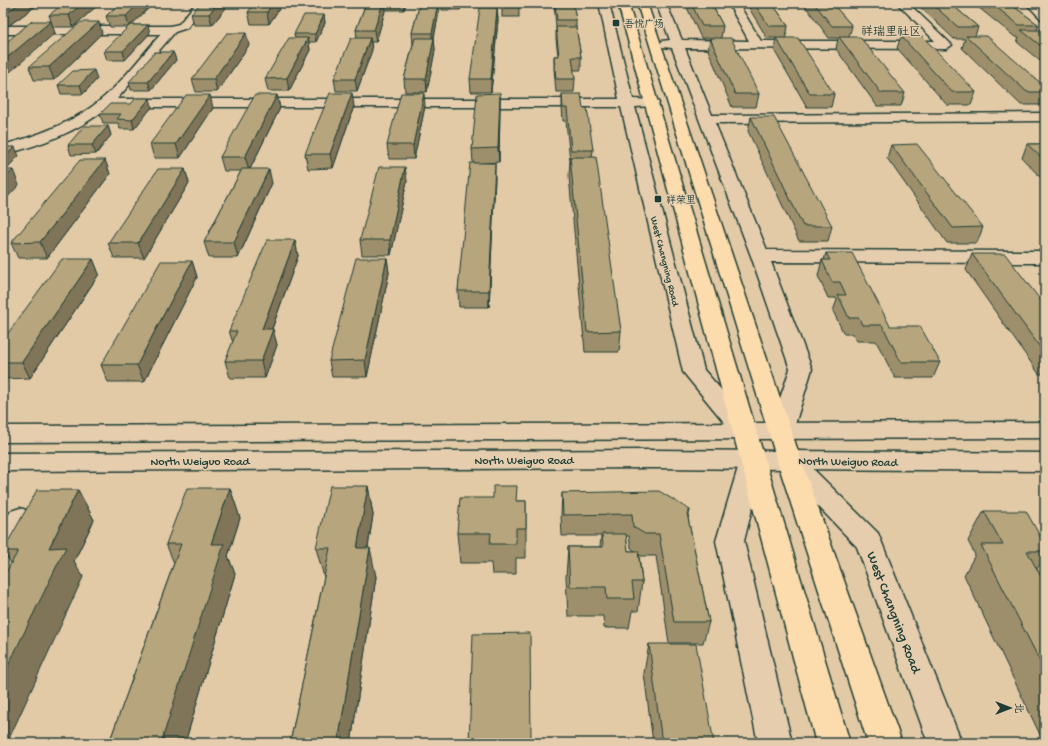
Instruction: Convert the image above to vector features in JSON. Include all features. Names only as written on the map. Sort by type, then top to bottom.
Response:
[{"type":"main road","name":"West Changning Road","points":[[623,3],[833,743]]},
{"type":"main road","name":"West Changning Road","points":[[642,3],[781,431],[789,460],[885,743]]},
{"type":"street","points":[[3,30],[171,30],[182,26],[202,3]]},
{"type":"street","name":"West Changning Road","points":[[604,3],[627,103],[694,372],[745,432]]},
{"type":"street","points":[[661,3],[760,256],[801,369],[781,431]]},
{"type":"street","points":[[733,3],[758,45]]},
{"type":"street","points":[[655,44],[946,45],[902,3]]},
{"type":"street","points":[[1031,3],[1045,17]]},
{"type":"street","points":[[3,150],[54,133],[83,118],[105,103],[171,30]]},
{"type":"street","points":[[105,103],[652,103]]},
{"type":"street","points":[[706,119],[1045,117]]},
{"type":"street","points":[[760,256],[1045,257]]},
{"type":"street","points":[[3,434],[1045,430]]},
{"type":"street","name":"North Weiguo Road","points":[[3,462],[645,459],[1045,462]]},
{"type":"street","name":"West Changning Road","points":[[789,460],[868,541],[945,743]]},
{"type":"street","name":"West Changning Road","points":[[752,461],[730,541],[775,743]]},
{"type":"street","points":[[3,548],[20,518]]},
{"type":"building","points":[[4,3],[20,3],[3,15]]},
{"type":"building","points":[[64,3],[83,3],[69,15],[49,15]]},
{"type":"building","points":[[120,3],[139,3],[126,16],[106,16]]},
{"type":"building","points":[[201,3],[218,3],[209,14],[191,14]]},
{"type":"building","points":[[255,3],[273,3],[267,12],[248,12]]},
{"type":"building","points":[[366,3],[383,3],[374,30],[356,30]]},
{"type":"building","points":[[420,3],[438,3],[432,33],[412,33]]},
{"type":"building","points":[[502,3],[519,3],[519,6],[502,6]]},
{"type":"building","points":[[555,3],[573,3],[576,20],[557,20]]},
{"type":"building","points":[[691,3],[711,3],[723,26],[702,26]]},
{"type":"building","points":[[754,3],[772,3],[788,26],[769,26]]},
{"type":"building","points":[[814,3],[832,3],[852,26],[832,26]]},
{"type":"building","points":[[931,3],[950,3],[978,27],[958,27]]},
{"type":"building","points":[[991,3],[1009,3],[1039,25],[1019,25]]},
{"type":"building","points":[[480,8],[497,8],[491,79],[470,79]]},
{"type":"building","points":[[304,15],[324,15],[315,34],[294,34]]},
{"type":"building","points":[[32,21],[51,21],[3,61],[3,45]]},
{"type":"building","points":[[81,22],[99,22],[49,67],[29,67]]},
{"type":"building","points":[[130,25],[148,25],[123,51],[104,51]]},
{"type":"building","points":[[556,27],[576,27],[581,57],[572,57],[575,79],[556,79],[554,56],[559,56]]},
{"type":"building","points":[[1021,30],[1043,30],[1045,32],[1045,49]]},
{"type":"building","points":[[227,33],[246,33],[214,79],[192,79]]},
{"type":"building","points":[[901,36],[922,36],[976,92],[952,92]]},
{"type":"building","points":[[966,36],[987,36],[1045,87],[1045,92],[1027,92]]},
{"type":"building","points":[[839,37],[860,37],[905,93],[881,93]]},
{"type":"building","points":[[289,38],[308,38],[287,78],[265,79]]},
{"type":"building","points":[[351,38],[370,38],[355,79],[334,79]]},
{"type":"building","points":[[415,38],[434,38],[426,79],[404,79]]},
{"type":"building","points":[[710,38],[731,38],[759,94],[735,94]]},
{"type":"building","points":[[776,38],[798,38],[834,94],[810,94]]},
{"type":"building","points":[[155,52],[173,52],[148,82],[129,82]]},
{"type":"building","points":[[94,70],[80,85],[58,85],[73,71]]},
{"type":"building","points":[[330,93],[352,93],[330,154],[305,154]]},
{"type":"building","points":[[401,93],[424,93],[413,145],[387,145]]},
{"type":"building","points":[[500,93],[498,148],[472,149],[477,94]]},
{"type":"building","points":[[562,94],[581,94],[583,108],[587,108],[593,150],[571,150],[567,108],[563,108]]},
{"type":"building","points":[[186,95],[210,95],[176,144],[150,144]]},
{"type":"building","points":[[255,95],[277,95],[245,157],[220,157]]},
{"type":"building","points":[[136,98],[150,98],[132,120],[117,119],[121,114],[100,114],[110,104],[131,104]]},
{"type":"building","points":[[751,117],[774,117],[832,226],[803,226]]},
{"type":"building","points":[[84,126],[108,126],[92,145],[68,145]]},
{"type":"building","points":[[917,144],[983,227],[953,228],[891,145]]},
{"type":"building","points":[[1027,144],[1045,144],[1045,161]]},
{"type":"building","points":[[3,147],[15,147],[3,158]]},
{"type":"building","points":[[570,157],[596,157],[621,331],[587,332]]},
{"type":"building","points":[[80,160],[105,160],[40,242],[11,243]]},
{"type":"building","points":[[470,163],[495,163],[489,291],[458,291]]},
{"type":"building","points":[[379,167],[405,167],[390,240],[360,240]]},
{"type":"building","points":[[158,169],[185,169],[138,243],[108,243]]},
{"type":"building","points":[[242,169],[269,169],[234,242],[204,242]]},
{"type":"building","points":[[3,170],[13,170],[3,180]]},
{"type":"building","points":[[267,240],[295,240],[262,329],[273,329],[261,361],[225,361],[237,331],[229,331]]},
{"type":"building","points":[[826,253],[852,253],[890,326],[920,326],[940,362],[901,362],[882,325],[862,325],[859,318],[849,318],[838,295],[846,295],[840,282],[832,282],[822,260],[830,260]]},
{"type":"building","points":[[972,254],[1005,254],[1045,306],[1045,354]]},
{"type":"building","points":[[356,258],[387,258],[365,360],[329,361]]},
{"type":"building","points":[[62,259],[93,259],[22,362],[3,362],[3,340]]},
{"type":"building","points":[[161,261],[192,261],[137,365],[101,365]]},
{"type":"building","points":[[330,486],[368,486],[357,548],[370,548],[338,743],[290,743],[330,548],[316,548]]},
{"type":"building","points":[[493,486],[517,486],[516,501],[526,501],[526,528],[516,528],[516,544],[490,544],[491,533],[457,533],[460,498],[493,498]]},
{"type":"building","points":[[187,488],[230,488],[211,544],[224,544],[161,743],[109,743],[181,544],[166,544]]},
{"type":"building","points":[[37,490],[78,490],[49,548],[66,547],[3,676],[3,578],[18,551],[3,551]]},
{"type":"building","points":[[659,491],[690,510],[687,513],[709,622],[674,622],[659,534],[645,534],[633,527],[632,514],[563,515],[562,493]]},
{"type":"building","points":[[984,511],[1026,511],[1045,545],[1045,551],[1027,551],[1045,584],[1045,671],[981,545],[1003,545]]},
{"type":"building","points":[[602,534],[626,534],[628,551],[638,551],[642,582],[632,582],[634,599],[607,599],[606,587],[570,587],[568,547],[603,547]]},
{"type":"building","points":[[530,633],[531,743],[469,743],[473,634]]},
{"type":"building","points":[[649,644],[696,644],[714,743],[662,743]]},
{"type":"place","name":"吾悦广场","points":[[616,23]]},
{"type":"place","name":"祥荣里","points":[[658,199]]},
{"type":"district","name":"祥瑞里社区","points":[[891,31]]}]
